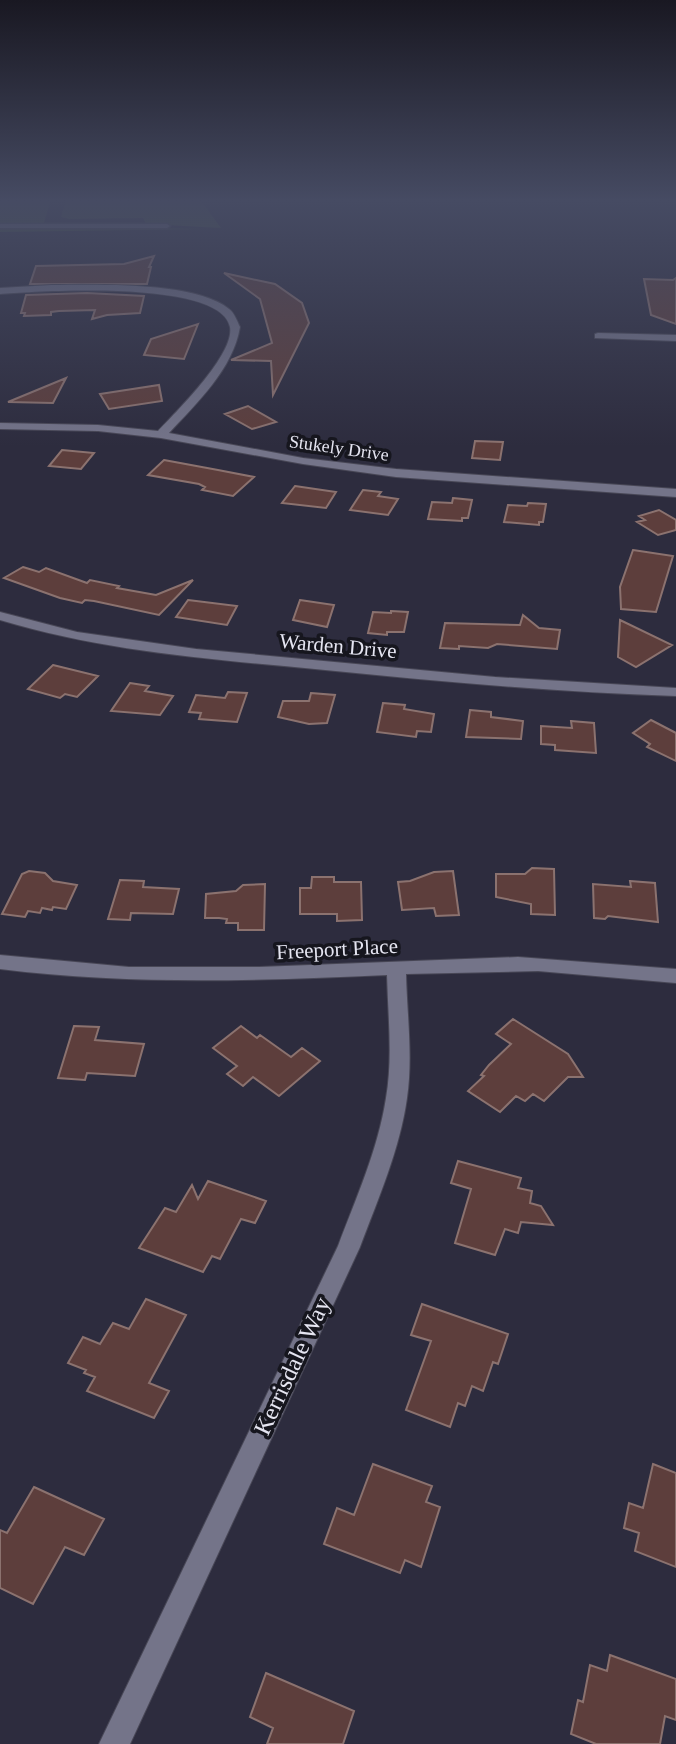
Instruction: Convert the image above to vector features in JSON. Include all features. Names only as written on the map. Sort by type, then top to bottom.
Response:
[{"type":"street","points":[[0,291],[162,290],[208,300],[227,310],[234,319],[236,330],[220,364],[209,384],[161,435]]},
{"type":"street","points":[[598,336],[676,338]]},
{"type":"street","name":"Stukely Drive","points":[[0,426],[98,428],[161,435],[303,461],[396,473],[676,492]]},
{"type":"street","name":"Warden Drive","points":[[0,616],[67,634],[138,647],[541,686],[676,692]]},
{"type":"street","name":"Freeport Place","points":[[0,962],[99,973],[194,976],[518,964],[676,976]]},
{"type":"street","name":"Kerrisdale Way","points":[[114,1744],[349,1247],[389,1126],[399,1079],[396,969]]},
{"type":"building","points":[[30,283],[147,283],[147,284]]},
{"type":"building","points":[[238,283],[275,284],[302,303],[309,323],[273,395],[271,361],[231,360],[272,343],[260,299]]},
{"type":"building","points":[[645,283],[676,283],[676,324],[651,315]]},
{"type":"building","points":[[87,293],[144,296],[140,313],[107,315],[92,319],[95,310],[59,311],[51,312],[51,315],[24,316],[25,313],[21,313],[26,295]]},
{"type":"building","points":[[198,324],[184,359],[144,355],[151,339]]},
{"type":"building","points":[[66,378],[53,403],[8,402]]},
{"type":"building","points":[[159,385],[162,401],[109,409],[100,394]]},
{"type":"building","points":[[248,406],[276,422],[252,429],[225,414]]},
{"type":"building","points":[[475,441],[503,442],[500,460],[472,458]]},
{"type":"building","points":[[62,450],[94,453],[81,469],[49,466]]},
{"type":"building","points":[[164,460],[254,477],[233,496],[202,490],[205,487],[199,484],[148,475]]},
{"type":"building","points":[[295,486],[336,492],[326,508],[282,503]]},
{"type":"building","points":[[363,490],[381,492],[378,496],[398,499],[388,515],[350,510]]},
{"type":"building","points":[[453,498],[472,500],[468,518],[462,518],[462,521],[428,519],[432,502],[452,503]]},
{"type":"building","points":[[528,503],[546,504],[543,522],[539,522],[539,525],[504,522],[508,505],[527,506]]},
{"type":"building","points":[[659,510],[676,520],[676,530],[658,535],[637,522],[645,520],[639,516]]},
{"type":"building","points":[[633,550],[673,556],[656,612],[621,609],[620,587]]},
{"type":"building","points":[[23,567],[39,572],[46,568],[87,583],[90,580],[156,595],[193,580],[159,615],[94,601],[85,600],[82,603],[60,598],[4,578]]},
{"type":"building","points":[[188,600],[237,606],[227,625],[176,617]]},
{"type":"building","points":[[300,600],[334,605],[327,627],[293,620]]},
{"type":"building","points":[[373,612],[408,612],[404,632],[387,632],[387,635],[368,633]]},
{"type":"building","points":[[523,615],[539,628],[560,630],[557,649],[497,644],[488,648],[440,648],[445,623],[520,625]]},
{"type":"building","points":[[620,620],[672,645],[636,667],[618,657]]},
{"type":"building","points":[[53,665],[98,676],[77,697],[65,694],[60,698],[28,689]]},
{"type":"building","points":[[130,683],[149,686],[145,691],[173,696],[160,715],[111,711]]},
{"type":"building","points":[[228,692],[247,693],[237,722],[199,719],[201,713],[189,712],[196,695],[225,698]]},
{"type":"building","points":[[311,693],[335,695],[327,723],[309,724],[278,717],[283,701],[309,701]]},
{"type":"building","points":[[383,703],[405,705],[404,709],[434,714],[431,732],[417,731],[416,737],[377,732]]},
{"type":"building","points":[[470,710],[491,712],[491,717],[523,721],[521,739],[466,737]]},
{"type":"building","points":[[651,720],[676,733],[676,761],[647,747],[650,744],[633,733]]},
{"type":"building","points":[[571,721],[594,723],[596,753],[555,750],[555,745],[541,744],[541,726],[572,728]]},
{"type":"building","points":[[532,868],[554,869],[555,915],[531,914],[531,904],[496,897],[496,874],[525,874]]},
{"type":"building","points":[[29,871],[45,873],[53,881],[77,885],[66,909],[42,908],[40,913],[28,911],[25,917],[2,914],[22,874]]},
{"type":"building","points":[[453,871],[459,915],[436,916],[434,908],[402,910],[398,882],[410,881],[434,872]]},
{"type":"building","points":[[312,877],[334,877],[334,882],[361,882],[362,920],[337,921],[337,914],[300,914],[300,888],[311,888]]},
{"type":"building","points":[[120,880],[144,881],[143,887],[179,889],[173,914],[131,913],[130,920],[108,919]]},
{"type":"building","points":[[630,881],[655,883],[658,922],[608,916],[605,919],[594,918],[593,884],[631,887]]},
{"type":"building","points":[[265,884],[264,930],[238,930],[238,923],[226,923],[227,919],[205,918],[206,894],[236,891],[243,885]]},
{"type":"building","points":[[513,1019],[568,1054],[583,1077],[568,1077],[544,1101],[533,1094],[525,1101],[516,1096],[500,1112],[468,1091],[511,1044],[496,1034]]},
{"type":"building","points":[[74,1026],[99,1027],[95,1040],[144,1044],[135,1076],[87,1073],[85,1080],[58,1078]]},
{"type":"building","points":[[241,1026],[257,1038],[260,1035],[291,1057],[302,1048],[320,1061],[279,1096],[253,1077],[243,1086],[227,1074],[237,1066],[213,1048]]},
{"type":"building","points":[[458,1161],[521,1178],[518,1188],[532,1191],[530,1203],[541,1206],[553,1225],[521,1222],[518,1233],[505,1229],[495,1255],[455,1243],[471,1189],[451,1183]]},
{"type":"building","points":[[208,1181],[266,1201],[255,1223],[241,1219],[220,1259],[212,1256],[203,1272],[139,1248],[165,1208],[176,1212],[192,1185],[198,1199]]},
{"type":"building","points":[[146,1299],[186,1315],[149,1383],[169,1391],[154,1418],[87,1391],[95,1377],[68,1363],[83,1337],[100,1344],[113,1323],[129,1329]]},
{"type":"building","points":[[422,1304],[508,1334],[498,1364],[493,1362],[483,1391],[472,1386],[465,1406],[458,1403],[450,1427],[406,1410],[431,1341],[411,1335]]},
{"type":"building","points":[[373,1464],[432,1486],[426,1502],[440,1507],[421,1567],[405,1560],[400,1573],[324,1544],[337,1508],[354,1515]]},
{"type":"building","points":[[653,1464],[676,1473],[676,1567],[635,1551],[639,1533],[624,1528],[629,1503],[643,1508]]},
{"type":"building","points":[[34,1487],[104,1519],[84,1555],[65,1547],[33,1604],[0,1588],[0,1530],[7,1533]]},
{"type":"building","points":[[610,1655],[676,1679],[676,1720],[665,1716],[660,1744],[596,1744],[571,1734],[578,1700],[583,1702],[590,1665],[607,1671]]},
{"type":"building","points":[[266,1673],[354,1711],[343,1744],[267,1744],[273,1728],[250,1717]]}]
